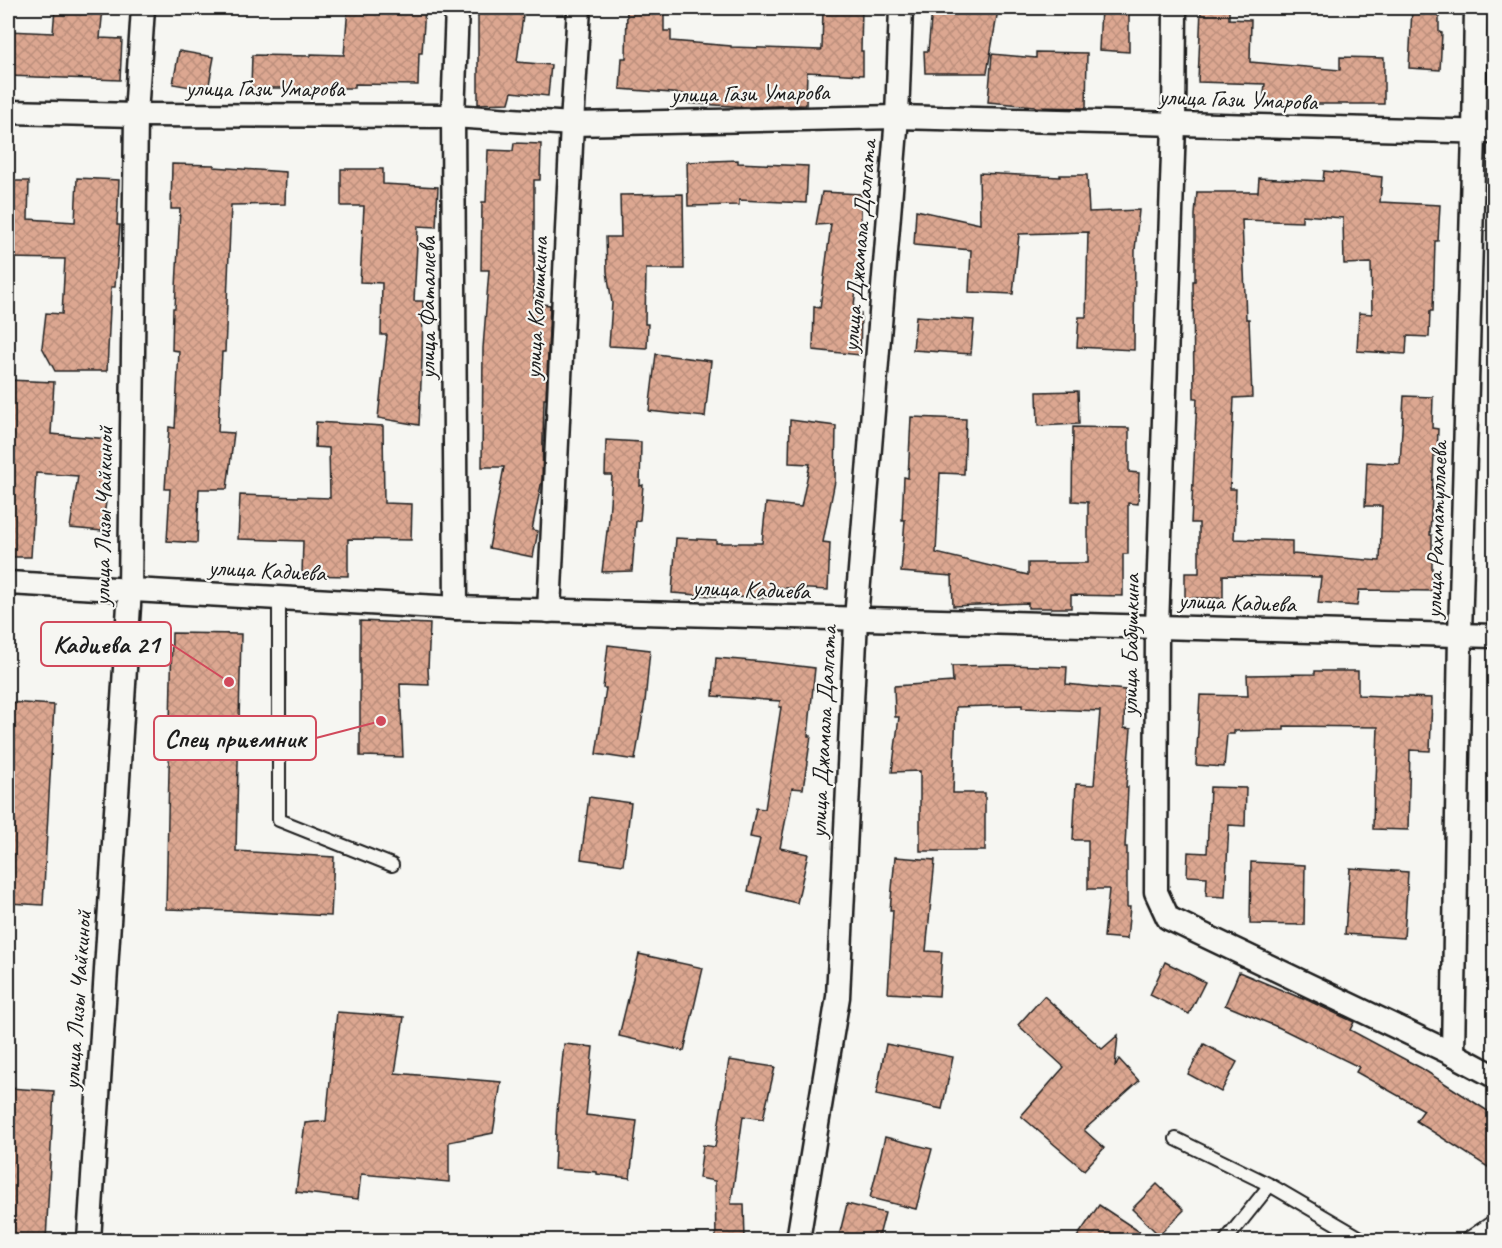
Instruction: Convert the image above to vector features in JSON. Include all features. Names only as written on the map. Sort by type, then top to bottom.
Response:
[{"type":"street","name":"улица Лизы Чайкиной","points":[[89,1240],[130,589],[136,115],[143,8]]},
{"type":"street","name":"улица Фаталиева","points":[[456,608],[453,116],[457,8]]},
{"type":"street","name":"улица Колышкина","points":[[549,611],[579,8]]},
{"type":"street","name":"улица Джамала Далгата","points":[[798,1240],[838,997],[856,619],[897,117],[901,8]]},
{"type":"street","name":"улица Бабушкина","points":[[1175,8],[1174,124],[1156,627],[1156,892],[1168,918],[1453,1054],[1494,1076]]},
{"type":"street","name":"улица Рахматуллаева","points":[[1453,1054],[1460,635],[1484,133],[1476,8]]},
{"type":"street","name":"улица Гази Умарова","points":[[8,112],[136,115],[453,116],[572,124],[897,117],[1484,133]]},
{"type":"street","name":"улица Кадиева","points":[[8,583],[456,608],[1494,636]]},
{"type":"lane","points":[[279,598],[279,820],[392,866]]},
{"type":"lane","points":[[1176,1139],[1270,1185],[1364,1240]]},
{"type":"lane","points":[[1226,1240],[1270,1185]]},
{"type":"lane","points":[[1466,1240],[1494,1221]]},
{"type":"building","points":[[55,8],[103,8],[100,38],[122,39],[120,80],[8,76],[8,31],[53,33]]},
{"type":"building","points":[[348,8],[425,8],[422,53],[419,53],[418,85],[355,84],[355,88],[251,88],[252,55],[344,55]]},
{"type":"building","points":[[478,8],[524,8],[517,62],[551,65],[548,96],[512,92],[509,103],[478,104]]},
{"type":"building","points":[[627,8],[664,8],[664,31],[671,31],[671,41],[731,47],[821,50],[823,8],[862,8],[863,75],[807,72],[806,105],[748,107],[683,103],[684,94],[620,89],[622,58],[626,58]]},
{"type":"building","points":[[1101,8],[1129,8],[1129,52],[1099,50]]},
{"type":"building","points":[[1201,8],[1229,8],[1229,19],[1251,20],[1250,62],[1340,70],[1340,57],[1384,58],[1384,104],[1310,104],[1310,106],[1263,102],[1265,84],[1198,82]]},
{"type":"building","points":[[1412,8],[1439,8],[1439,32],[1442,33],[1440,70],[1409,68]]},
{"type":"building","points":[[932,10],[998,10],[987,73],[925,73],[924,51],[928,51]]},
{"type":"building","points":[[179,51],[214,57],[208,90],[173,84]]},
{"type":"building","points":[[1036,52],[1087,53],[1086,108],[1035,107],[988,102],[992,54],[1036,58]]},
{"type":"building","points":[[514,143],[541,144],[540,180],[534,180],[534,303],[550,305],[542,480],[532,530],[538,531],[533,557],[489,548],[504,467],[482,467],[483,348],[489,270],[481,270],[482,202],[486,202],[488,150],[513,151]]},
{"type":"building","points":[[738,160],[738,163],[808,166],[806,203],[739,200],[739,205],[688,206],[687,162]]},
{"type":"building","points":[[172,164],[214,165],[214,167],[286,172],[285,204],[231,205],[225,352],[222,352],[218,432],[234,433],[227,489],[199,489],[197,543],[167,541],[170,489],[165,489],[169,427],[175,428],[179,351],[172,350],[180,209],[171,209]]},
{"type":"building","points":[[341,169],[383,169],[383,184],[438,187],[436,227],[418,226],[414,301],[423,301],[419,425],[378,418],[387,335],[381,335],[382,283],[360,282],[364,206],[341,206]]},
{"type":"building","points":[[1324,171],[1382,177],[1380,202],[1440,205],[1438,241],[1435,241],[1433,311],[1430,311],[1429,337],[1407,336],[1406,354],[1357,351],[1359,313],[1372,314],[1371,263],[1344,264],[1343,218],[1302,215],[1302,222],[1242,220],[1252,397],[1234,398],[1230,489],[1236,489],[1234,539],[1292,541],[1292,554],[1380,561],[1382,506],[1365,506],[1367,462],[1400,464],[1404,396],[1433,397],[1432,428],[1438,429],[1437,455],[1434,455],[1430,535],[1432,535],[1432,591],[1359,590],[1357,606],[1318,603],[1321,577],[1223,575],[1223,598],[1185,598],[1185,573],[1199,573],[1199,523],[1191,523],[1197,398],[1194,398],[1193,281],[1195,281],[1197,192],[1258,192],[1259,178],[1323,181]]},
{"type":"building","points":[[979,173],[1060,177],[1060,175],[1087,175],[1089,212],[1139,210],[1135,250],[1134,350],[1077,347],[1079,317],[1086,317],[1088,232],[1019,234],[1013,294],[969,292],[971,250],[914,245],[916,210],[980,224]]},
{"type":"building","points":[[77,178],[119,180],[117,225],[120,225],[115,287],[111,287],[107,371],[55,371],[42,347],[46,313],[62,314],[65,259],[8,258],[8,181],[29,181],[28,219],[75,222]]},
{"type":"building","points":[[822,192],[861,194],[861,251],[853,313],[861,314],[860,355],[813,350],[814,307],[820,308],[831,224],[816,225]]},
{"type":"building","points":[[683,194],[684,269],[646,269],[647,348],[609,346],[612,303],[607,272],[606,237],[621,237],[620,195]]},
{"type":"building","points":[[916,316],[974,320],[971,354],[913,350]]},
{"type":"building","points":[[656,354],[711,361],[705,417],[649,411]]},
{"type":"building","points":[[8,380],[54,382],[51,434],[109,439],[102,531],[70,528],[78,476],[36,473],[31,557],[8,557]]},
{"type":"building","points":[[1078,391],[1079,424],[1038,426],[1037,392]]},
{"type":"building","points":[[911,417],[966,419],[964,474],[940,473],[936,553],[1028,575],[1028,563],[1088,563],[1088,502],[1072,501],[1073,427],[1129,428],[1129,472],[1139,473],[1138,504],[1128,503],[1128,554],[1123,554],[1123,596],[1071,595],[1071,608],[1028,608],[1028,603],[953,606],[952,576],[901,572],[905,520],[902,520],[904,477],[908,478]]},
{"type":"building","points":[[790,420],[836,426],[835,481],[823,542],[830,543],[828,590],[772,587],[772,598],[672,593],[676,538],[716,540],[716,543],[762,543],[766,503],[801,507],[810,464],[789,463]]},
{"type":"building","points":[[316,422],[383,426],[384,503],[412,504],[411,540],[348,539],[348,576],[302,575],[303,541],[238,539],[240,495],[330,498],[329,448],[315,447]]},
{"type":"building","points":[[606,440],[641,442],[640,486],[643,485],[640,520],[636,521],[632,571],[602,572],[612,475],[605,475]]},
{"type":"building","points":[[360,621],[430,624],[429,685],[400,684],[403,757],[360,756]]},
{"type":"building","points":[[172,633],[241,634],[236,851],[334,857],[331,916],[166,909]]},
{"type":"building","points":[[608,645],[650,650],[645,702],[635,760],[596,754],[606,688],[603,688]]},
{"type":"building","points":[[716,658],[815,668],[808,736],[811,736],[803,789],[792,788],[780,848],[808,854],[797,903],[748,891],[760,839],[750,837],[756,808],[765,809],[781,707],[779,707],[780,701],[713,696]]},
{"type":"building","points":[[952,666],[1067,667],[1066,684],[1125,690],[1124,728],[1131,729],[1126,787],[1128,787],[1125,847],[1127,847],[1127,907],[1130,907],[1127,939],[1104,937],[1109,889],[1088,889],[1088,840],[1073,840],[1076,784],[1094,785],[1100,711],[1022,708],[1022,705],[956,707],[953,793],[985,793],[985,851],[920,851],[920,771],[892,772],[899,717],[895,717],[894,686],[953,682]]},
{"type":"building","points":[[1315,671],[1358,671],[1358,695],[1432,698],[1430,751],[1410,750],[1408,830],[1373,829],[1378,727],[1284,726],[1284,730],[1234,731],[1234,734],[1227,734],[1224,767],[1196,765],[1200,695],[1248,696],[1247,675],[1315,674]]},
{"type":"building","points":[[8,702],[54,705],[43,905],[8,903]]},
{"type":"building","points":[[1210,787],[1246,788],[1245,826],[1229,825],[1225,897],[1206,896],[1207,877],[1187,876],[1188,852],[1207,853]]},
{"type":"building","points":[[589,797],[631,803],[623,865],[581,859]]},
{"type":"building","points":[[895,857],[935,860],[926,951],[942,952],[939,996],[888,993],[893,910],[890,910]]},
{"type":"building","points":[[1251,862],[1305,865],[1304,925],[1250,924]]},
{"type":"building","points":[[1350,868],[1408,872],[1404,938],[1345,934]]},
{"type":"building","points":[[639,954],[703,968],[684,1051],[619,1036]]},
{"type":"building","points":[[1165,962],[1205,982],[1189,1014],[1150,995]]},
{"type":"building","points":[[1239,972],[1354,1022],[1350,1030],[1421,1068],[1494,1115],[1494,1171],[1416,1121],[1424,1110],[1356,1072],[1359,1067],[1280,1028],[1225,1005]]},
{"type":"building","points":[[1044,996],[1102,1049],[1118,1035],[1115,1067],[1119,1059],[1139,1081],[1084,1130],[1104,1148],[1084,1170],[1021,1116],[1064,1067],[1018,1025]]},
{"type":"building","points":[[337,1012],[404,1017],[395,1073],[501,1082],[493,1133],[449,1142],[449,1182],[361,1174],[358,1199],[296,1192],[305,1123],[326,1121]]},
{"type":"building","points":[[564,1044],[593,1047],[586,1115],[637,1121],[630,1178],[597,1174],[597,1172],[554,1169]]},
{"type":"building","points":[[886,1044],[953,1057],[942,1109],[876,1095]]},
{"type":"building","points":[[1204,1044],[1237,1062],[1221,1092],[1188,1074]]},
{"type":"building","points":[[729,1060],[775,1067],[763,1119],[743,1116],[731,1204],[744,1204],[745,1240],[716,1240],[715,1181],[699,1178],[703,1145],[715,1147]]},
{"type":"building","points":[[8,1088],[54,1091],[46,1240],[8,1240]]},
{"type":"building","points":[[885,1137],[932,1149],[916,1209],[870,1198]]},
{"type":"building","points":[[1157,1184],[1184,1210],[1159,1235],[1132,1209]]},
{"type":"building","points":[[847,1204],[885,1213],[878,1240],[838,1240]]},
{"type":"building","points":[[1099,1205],[1152,1240],[1075,1240]]},
{"type":"place","name":"Кадиева 21","points":[[229,682]]},
{"type":"place","name":"Спец приемник","points":[[381,721]]}]
